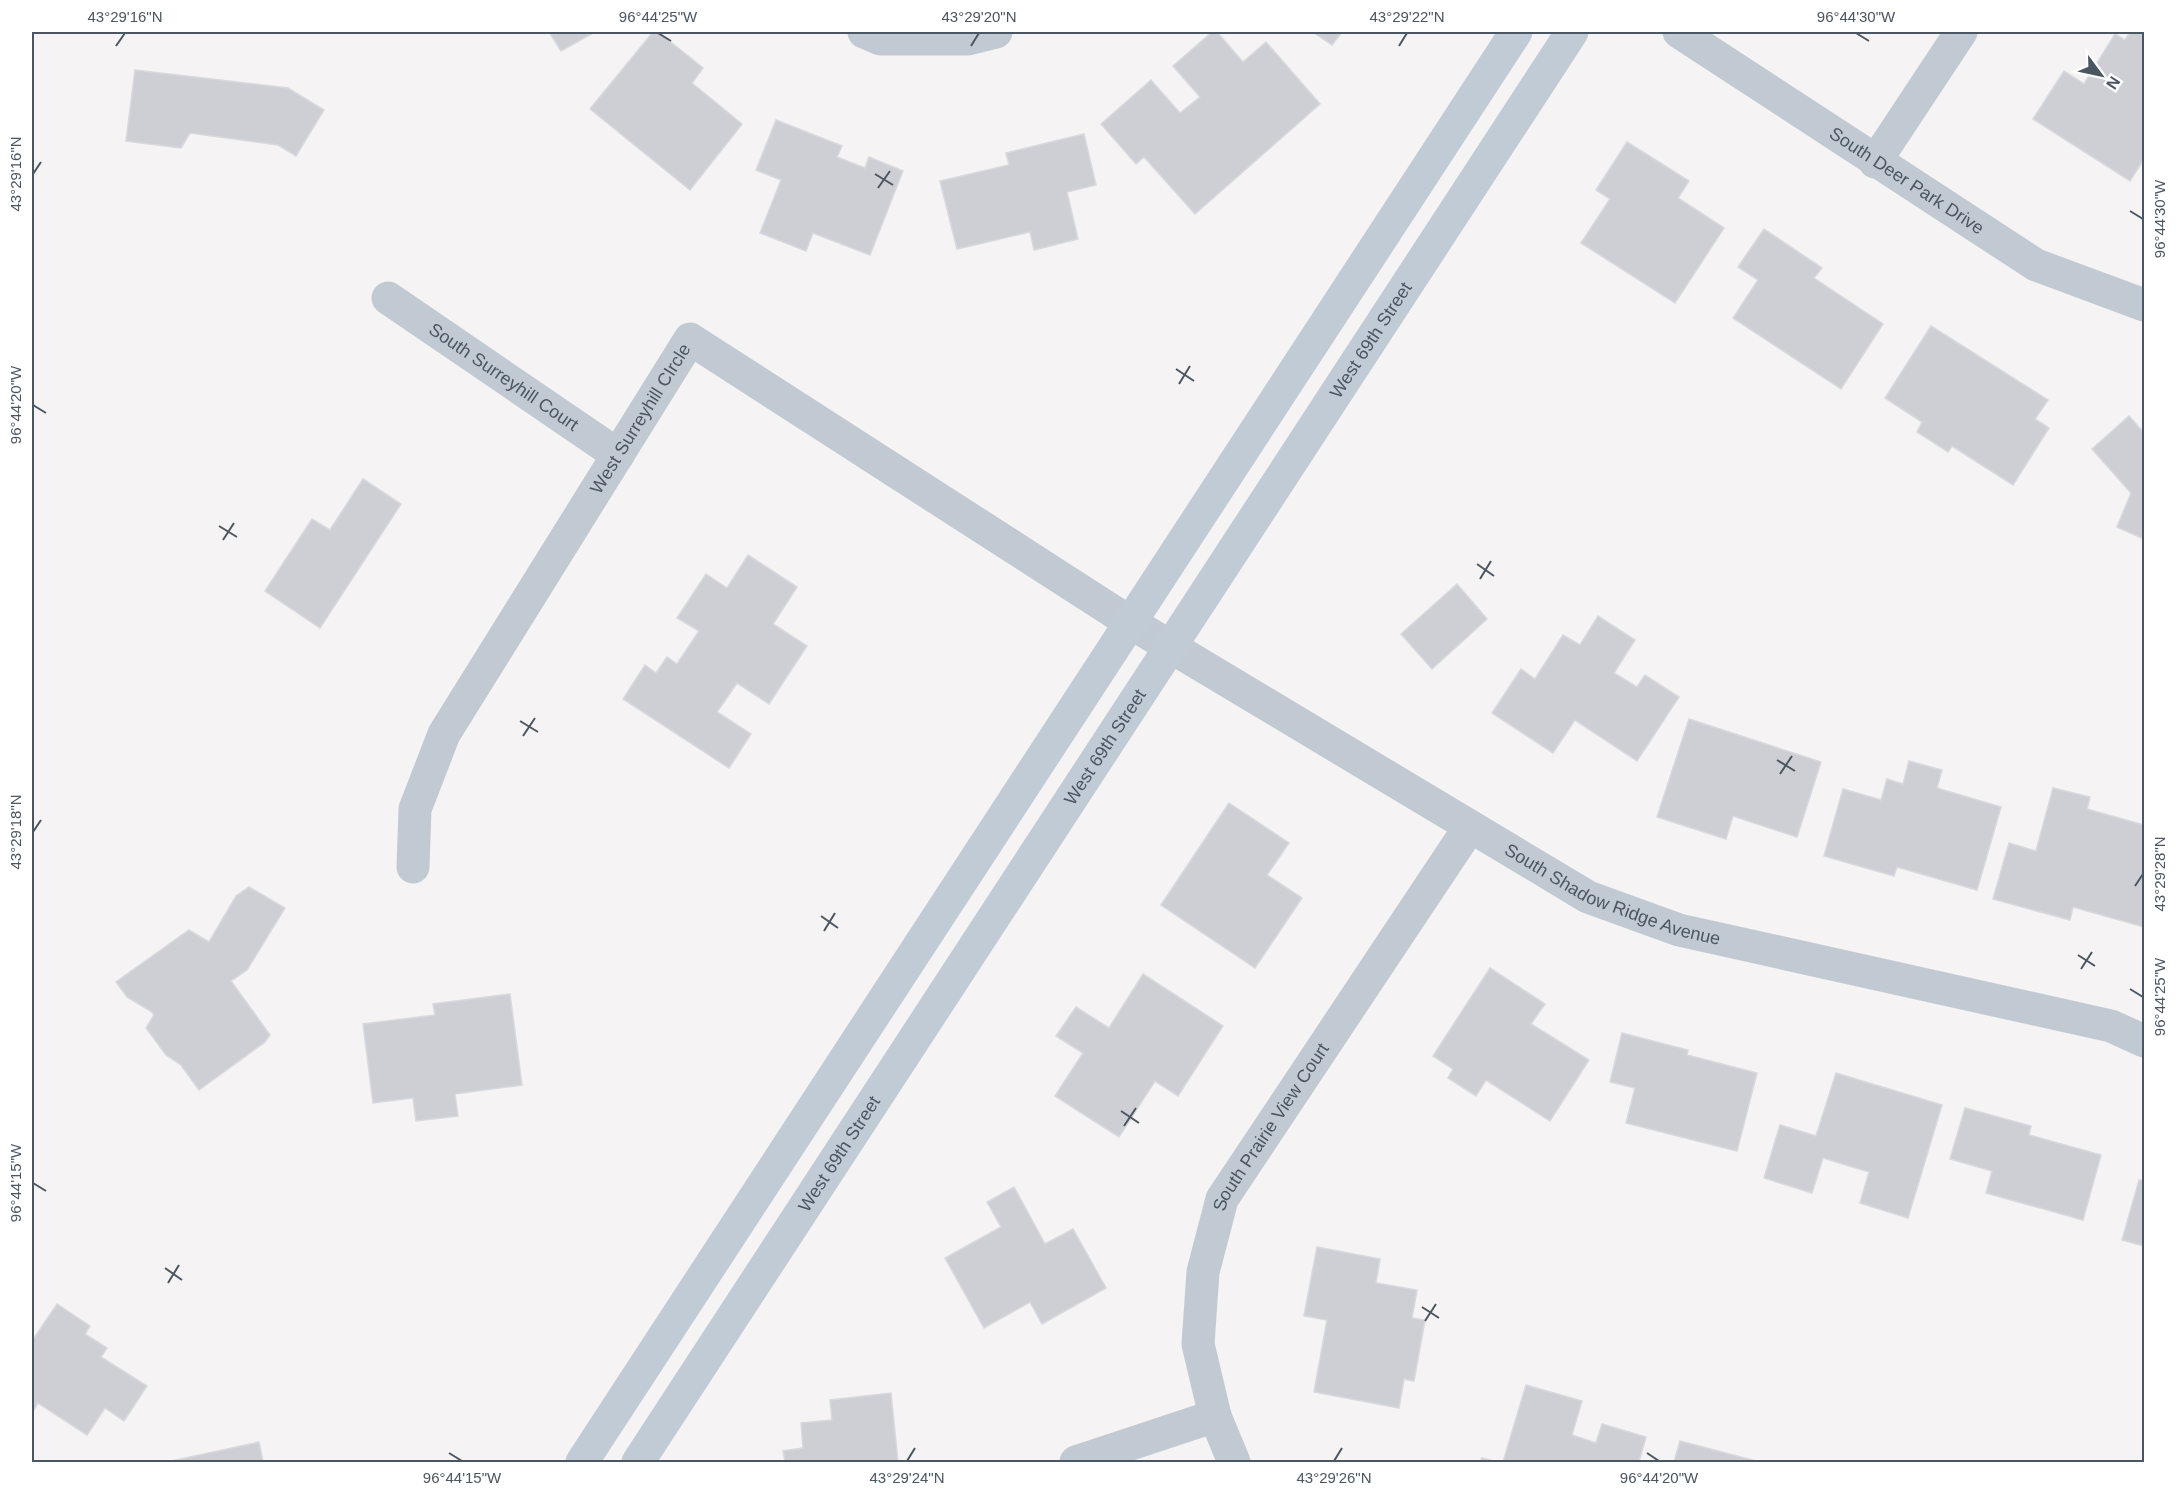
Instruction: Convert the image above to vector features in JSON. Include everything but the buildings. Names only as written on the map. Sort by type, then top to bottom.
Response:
[{"type":"main road","points":[[582,1462],[1516,32]]},
{"type":"main road","name":"West 69th Street","points":[[638,1462],[1572,32]]},
{"type":"street","points":[[864,32],[880,39],[968,39],[996,32]]},
{"type":"street","name":"South Deer Park Drive","points":[[1679,32],[2036,265],[2145,305]]},
{"type":"street","points":[[1875,162],[1961,32]]},
{"type":"street","name":"South Surreyhill Court","points":[[388,298],[618,455]]},
{"type":"street","name":"West Surreyhill CIrcle","points":[[413,867],[415,809],[444,734],[690,339],[1131,623]]},
{"type":"street","name":"South Shadow Ridge Avenue","points":[[1131,623],[1587,897],[1679,930],[2111,1026],[2145,1041]]},
{"type":"street","name":"South Prairie View Court","points":[[1234,1462],[1215,1416],[1198,1344],[1203,1272],[1222,1199],[1470,828]]},
{"type":"street","points":[[1076,1462],[1215,1416]]}]
